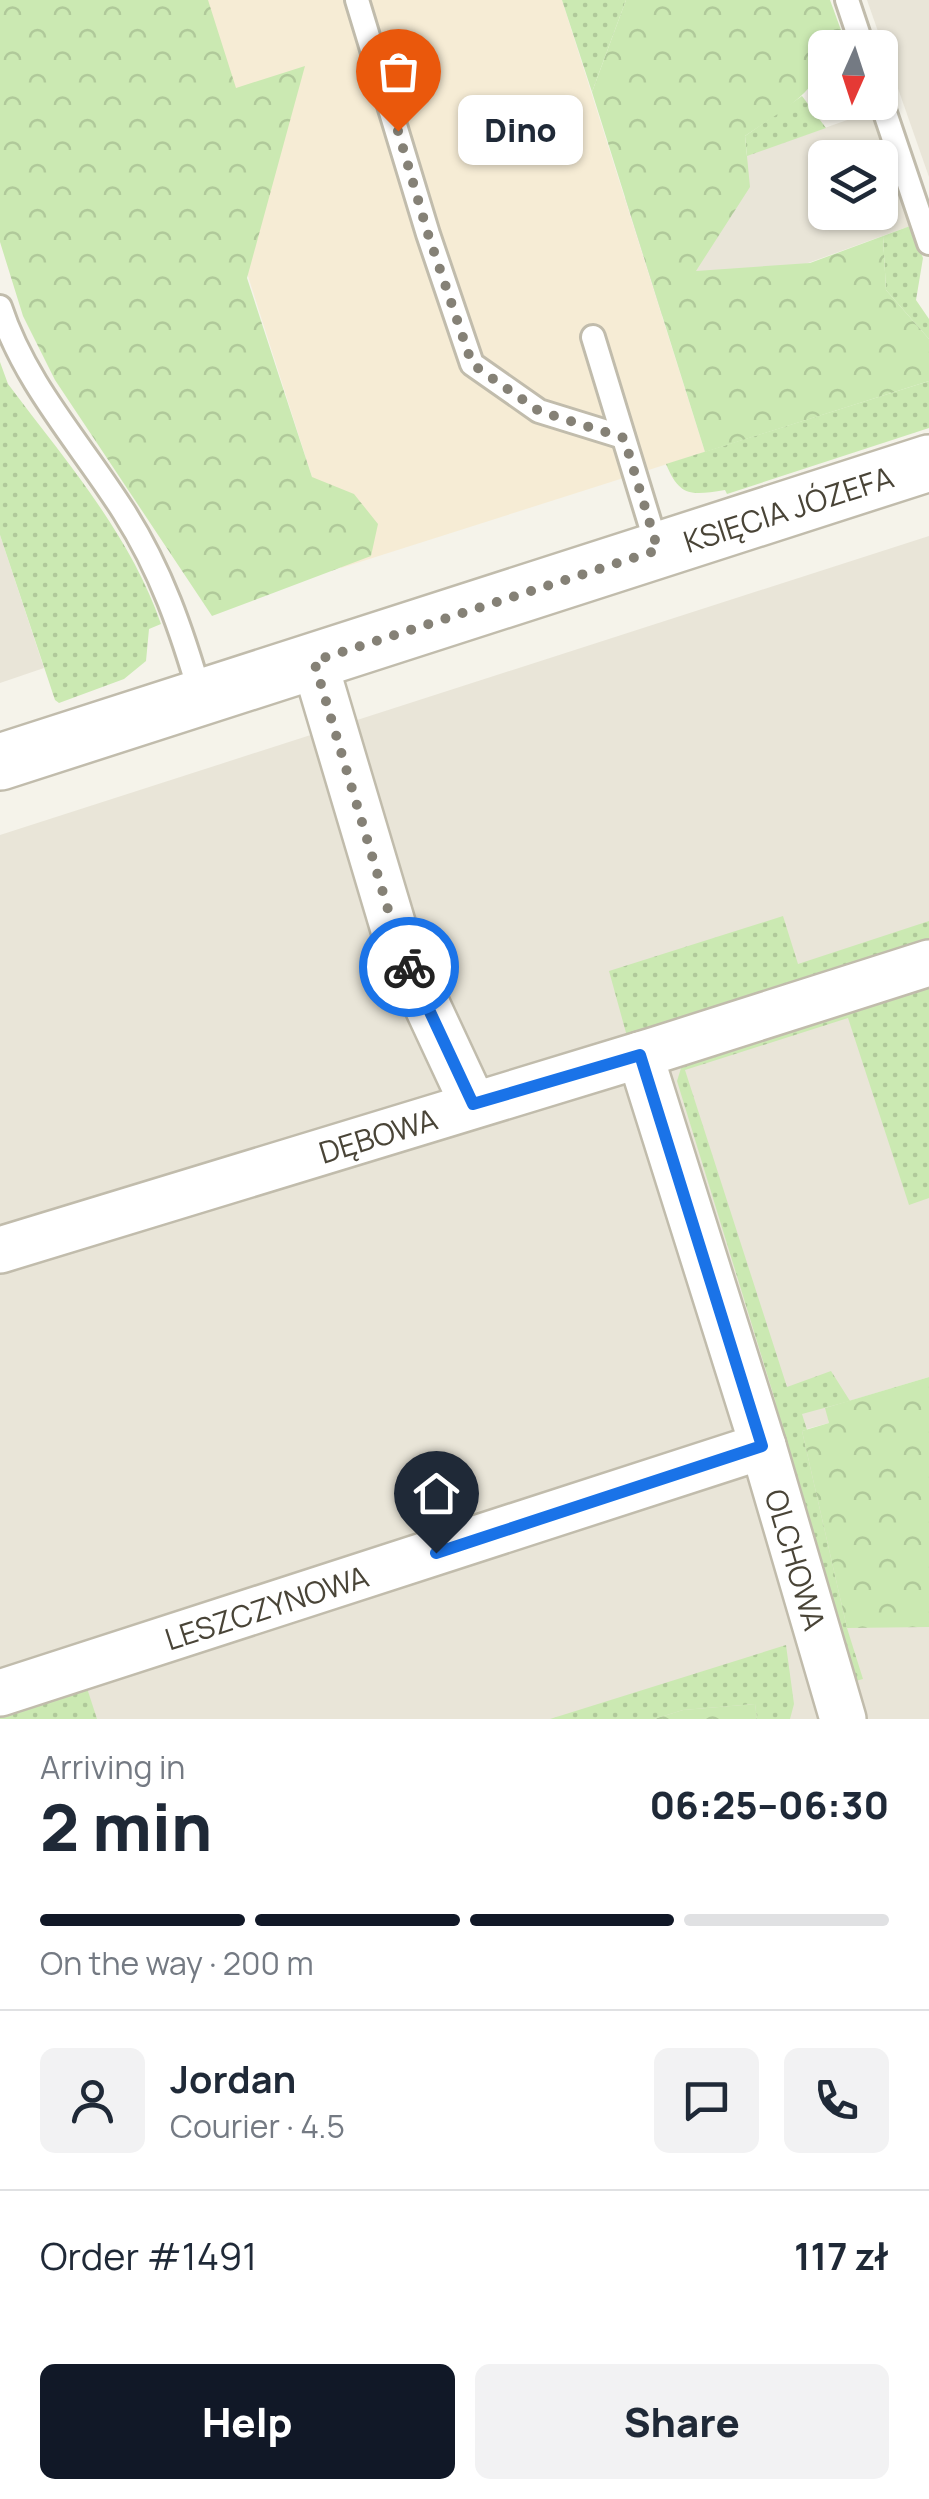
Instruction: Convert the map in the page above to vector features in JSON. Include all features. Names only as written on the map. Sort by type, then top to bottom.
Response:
[{"type":"street","name":"KSIĘCIA JÓZEFA","points":[[0,762],[929,462]]},
{"type":"street","points":[[314,661],[398,943],[473,1104]]},
{"type":"street","name":"DĘBOWA","points":[[0,1250],[929,963]]},
{"type":"street","name":"OLCHOWA","points":[[640,1055],[762,1446],[834,1710]]},
{"type":"street","name":"LESZCZYNOWA","points":[[0,1693],[762,1446]]},
{"type":"lane","points":[[357,0],[472,364],[539,411],[624,438]]},
{"type":"lane","points":[[847,0],[857,30]]},
{"type":"lane","points":[[887,120],[929,242]]},
{"type":"lane","points":[[0,307],[28,372],[154,562],[182,628],[201,697]]},
{"type":"lane","points":[[593,338],[658,550]]},
{"type":"shaded area","points":[[160,0],[562,0],[705,452],[341,568]]},
{"type":"shaded area","points":[[867,0],[929,0],[929,177],[898,88],[898,30],[878,30]]},
{"type":"shaded area","points":[[847,120],[873,120],[880,140],[808,140],[808,230],[898,230],[898,192],[910,226],[662,316],[625,198]]},
{"type":"shaded area","points":[[0,535],[44,668],[0,683]]},
{"type":"shaded area","points":[[929,536],[929,1377],[826,1408],[829,1423],[803,1430],[929,1602],[929,1719],[0,1719],[0,835]]},
{"type":"green space","points":[[0,0],[208,0],[236,88],[305,66],[247,278],[312,477],[354,494],[378,524],[371,556],[212,616],[55,380],[23,316],[0,242]]},
{"type":"green space","points":[[562,0],[626,0],[592,92]]},
{"type":"green space","points":[[626,0],[830,0],[841,30],[808,30],[808,89],[745,136],[750,187],[696,271],[810,263],[883,236],[886,290],[929,339],[929,381],[705,452],[592,92]]},
{"type":"green space","points":[[802,96],[808,104],[808,120],[820,120],[826,128],[747,156],[745,136]]},
{"type":"green space","points":[[910,226],[923,258],[916,300],[929,319],[929,339],[886,290],[883,236]]},
{"type":"green space","points":[[0,362],[8,384],[114,529],[161,624],[149,629],[146,661],[124,679],[59,703],[0,535]]},
{"type":"green space","points":[[929,381],[929,428],[727,494],[725,490],[688,492],[676,483],[666,464]]},
{"type":"green space","points":[[783,916],[798,964],[929,921],[929,942],[628,1040],[609,971]]},
{"type":"green space","points":[[929,976],[929,1198],[909,1205],[848,1018],[685,1070],[787,1387],[831,1371],[850,1401],[802,1414],[807,1430],[802,1431],[847,1628],[863,1679],[841,1685],[798,1518],[775,1400],[677,1081],[682,1065]]},
{"type":"green space","points":[[929,1377],[929,1627],[847,1628],[802,1431],[829,1423],[825,1408]]},
{"type":"green space","points":[[786,1645],[794,1704],[790,1719],[757,1719],[755,1704],[683,1710],[654,1719],[550,1719]]},
{"type":"green space","points":[[86,1685],[97,1719],[0,1719],[0,1710]]},
{"type":"green space","points":[[755,1704],[757,1719],[654,1719],[683,1710]]},
{"type":"way so far","points":[[398,131],[472,364],[539,411],[624,438],[658,550],[314,661],[398,943],[409,967]]},
{"type":"place","name":"Dino","points":[[398,131]]},
{"type":"route","points":[[409,967],[473,1104],[640,1055],[762,1446],[436,1553]]}]
